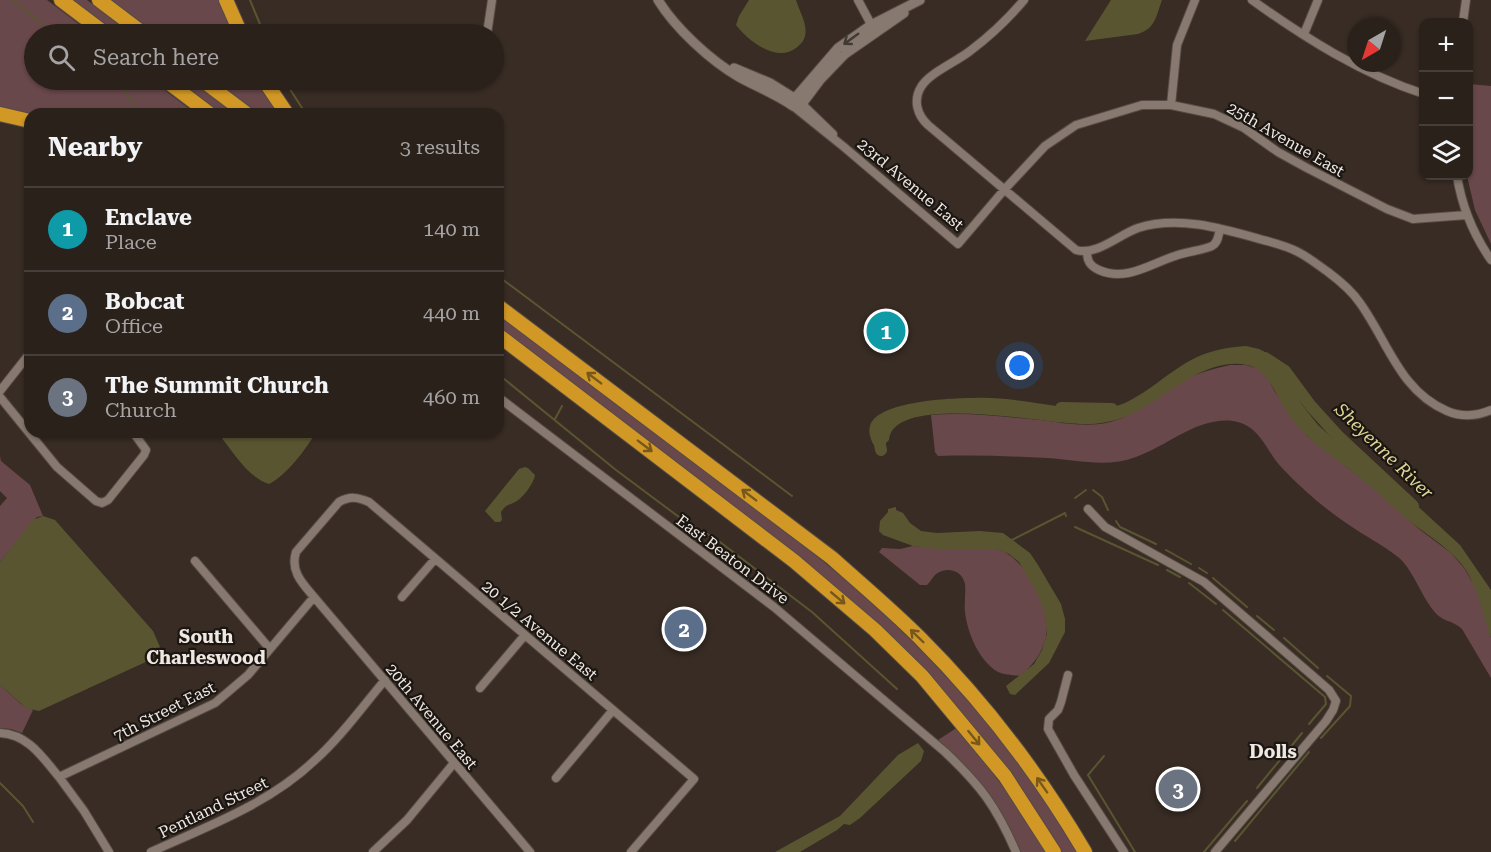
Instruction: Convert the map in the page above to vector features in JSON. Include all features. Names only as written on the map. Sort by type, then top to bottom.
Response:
[{"type":"highway","points":[[61,0],[93,24]]},
{"type":"highway","points":[[99,0],[131,24]]},
{"type":"highway","points":[[226,0],[237,24]]},
{"type":"highway","points":[[178,90],[202,108]]},
{"type":"highway","points":[[215,90],[239,108]]},
{"type":"highway","points":[[271,90],[283,108]]},
{"type":"highway","points":[[0,114],[24,120]]},
{"type":"highway","points":[[504,311],[832,558],[921,639],[972,695],[1018,751],[1064,817],[1085,852]]},
{"type":"highway","points":[[504,340],[794,561],[875,630],[922,676],[1005,776],[1054,852]]},
{"type":"highway","points":[[1064,817],[1095,852]]},
{"type":"street","points":[[488,24],[492,0]]},
{"type":"street","name":"23rd Avenue East","points":[[658,0],[677,26],[695,44],[735,74],[796,103],[958,244]]},
{"type":"street","points":[[858,0],[874,29]]},
{"type":"street","points":[[796,103],[838,48],[920,0]]},
{"type":"street","points":[[1024,0],[986,38],[928,79],[921,87],[917,99],[924,122],[1076,250],[1087,252],[1126,233],[1155,225],[1177,223],[1259,239],[1298,252],[1344,285],[1359,301],[1409,384],[1426,399],[1439,407],[1463,414],[1484,413],[1491,410]]},
{"type":"street","points":[[1171,105],[1177,45],[1195,0]]},
{"type":"street","points":[[1252,0],[1350,63],[1384,81],[1419,92]]},
{"type":"street","points":[[1304,34],[1318,0]]},
{"type":"street","points":[[1464,18],[1466,0]]},
{"type":"street","name":"25th Avenue East","points":[[958,244],[1045,146],[1076,125],[1142,105],[1171,105],[1214,114],[1244,128],[1297,163],[1387,209],[1413,219],[1467,215]]},
{"type":"street","points":[[1458,180],[1467,215],[1480,244],[1491,260]]},
{"type":"street","points":[[1087,252],[1087,259],[1096,268],[1120,275],[1174,256],[1209,247],[1215,244],[1220,230]]},
{"type":"street","points":[[0,391],[24,361]]},
{"type":"street","points":[[0,397],[24,426]]},
{"type":"street","name":"East Beaton Drive","points":[[504,402],[774,607],[945,752],[987,796],[1016,852]]},
{"type":"street","points":[[34,438],[57,466],[96,501],[102,503],[108,500],[144,456],[146,450],[138,438]]},
{"type":"street","name":"20 1/2 Avenue East","points":[[314,597],[294,570],[293,561],[296,552],[339,502],[348,497],[359,497],[369,501],[694,780],[631,852]]},
{"type":"street","points":[[1088,508],[1105,526],[1204,582],[1313,676],[1336,701],[1326,721],[1215,852]]},
{"type":"street","points":[[402,597],[435,559]]},
{"type":"street","points":[[195,561],[270,649]]},
{"type":"street","name":"7th Street East","points":[[60,777],[215,704],[248,675],[314,597]]},
{"type":"street","name":"20th Avenue East","points":[[314,597],[526,850]]},
{"type":"street","points":[[480,688],[525,635]]},
{"type":"street","points":[[1068,675],[1061,702],[1058,710],[1049,719],[1048,729],[1074,775],[1124,852]]},
{"type":"street","name":"Pentland Street","points":[[151,852],[251,806],[297,776],[322,754],[385,680]]},
{"type":"street","points":[[556,778],[613,710]]},
{"type":"street","points":[[0,733],[17,735],[28,742],[60,777],[109,852]]},
{"type":"street","points":[[373,852],[407,820],[454,762]]},
{"type":"shaded area","points":[[0,0],[47,0],[79,24],[24,24],[24,90],[164,90],[188,108],[24,108],[24,116],[0,110]]},
{"type":"shaded area","points":[[66,0],[87,0],[119,24],[98,24]]},
{"type":"shaded area","points":[[105,0],[221,0],[232,24],[137,24]]},
{"type":"shaded area","points":[[749,0],[796,0],[806,31],[802,43],[788,52],[780,53],[772,52],[755,43],[736,25]]},
{"type":"shaded area","points":[[1111,0],[1162,0],[1152,25],[1144,31],[1138,34],[1085,41]]},
{"type":"shaded area","points":[[1473,84],[1491,86],[1491,244],[1475,210],[1468,180],[1473,180]]},
{"type":"shaded area","points":[[184,90],[204,90],[228,108],[208,108]]},
{"type":"shaded area","points":[[223,90],[265,90],[277,108],[247,108]]},
{"type":"shaded area","points":[[504,318],[789,534],[874,605],[931,660],[985,721],[1035,786],[1078,852],[1062,852],[1041,818],[998,759],[914,661],[849,599],[783,545],[504,334]]},
{"type":"shaded area","points":[[1246,346],[1271,355],[1303,406],[1318,425],[1372,473],[1412,501],[1460,545],[1491,590],[1491,638],[1473,583],[1458,560],[1307,436],[1289,415],[1271,384],[1261,372],[1247,365],[1230,364],[1214,367],[1183,382],[1139,410],[1125,417],[1103,423],[1080,424],[1007,416],[943,414],[916,417],[897,426],[885,444],[873,444],[870,436],[870,426],[886,411],[933,400],[989,398],[1085,409],[1114,407],[1138,396],[1197,357],[1221,349]]},
{"type":"shaded area","points":[[1230,365],[1246,365],[1258,369],[1267,377],[1307,436],[1451,553],[1464,568],[1476,588],[1491,638],[1491,678],[1462,629],[1440,617],[1433,610],[1403,562],[1314,499],[1283,469],[1257,433],[1242,424],[1233,421],[1207,423],[1148,452],[1114,462],[1006,456],[938,456],[935,452],[931,415],[987,415],[1082,425],[1106,423],[1127,416],[1188,378]]},
{"type":"shaded area","points":[[221,438],[312,438],[289,468],[269,484],[254,475]]},
{"type":"shaded area","points":[[0,456],[1,461],[30,485],[43,516],[37,517],[0,562],[0,506],[7,498],[0,491]]},
{"type":"shaded area","points":[[525,467],[535,475],[532,482],[520,498],[504,508],[501,512],[502,520],[495,522],[485,511],[519,469]]},
{"type":"shaded area","points":[[896,507],[896,510],[903,513],[910,523],[921,531],[1003,533],[1030,553],[1038,565],[1061,604],[1065,619],[1065,632],[1049,663],[1015,695],[1010,694],[1006,686],[1034,664],[1047,634],[1045,615],[1038,595],[1019,562],[1009,554],[997,549],[938,549],[913,546],[883,535],[879,531],[880,521],[888,509]]},
{"type":"shaded area","points":[[43,516],[55,520],[153,631],[160,647],[150,660],[39,711],[26,708],[0,685],[0,562],[33,520]]},
{"type":"shaded area","points":[[913,546],[997,549],[1017,562],[1041,599],[1047,626],[1046,637],[1039,654],[1021,676],[998,672],[985,661],[975,645],[966,620],[965,584],[961,575],[945,570],[936,574],[927,585],[920,585],[879,552],[882,548],[900,549]]},
{"type":"shaded area","points":[[0,685],[21,704],[33,710],[22,733],[0,728]]},
{"type":"shaded area","points":[[958,727],[1025,816],[1047,852],[1021,852],[1005,819],[986,791],[938,740]]},
{"type":"shaded area","points":[[918,743],[924,751],[921,761],[860,818],[850,825],[844,824],[800,852],[775,852],[840,816],[898,755]]},
{"type":"waterway","points":[[12,0],[42,24]]},
{"type":"waterway","points":[[250,0],[260,24]]},
{"type":"waterway","points":[[125,90],[135,108]]},
{"type":"waterway","points":[[290,90],[302,108]]},
{"type":"waterway","points":[[504,280],[792,496]]},
{"type":"waterway","name":"Sheyenne River","points":[[1265,358],[1285,371],[1310,405],[1339,437],[1413,506]]},
{"type":"waterway","points":[[504,379],[616,470],[687,523],[716,539],[812,612],[897,689]]},
{"type":"waterway","points":[[555,419],[562,406]]},
{"type":"waterway","name":"Sheyenne River","points":[[1061,408],[1112,409]]},
{"type":"waterway","name":"Sheyenne River","points":[[877,429],[881,450]]},
{"type":"waterway","points":[[1075,498],[1086,490]]},
{"type":"waterway","points":[[1093,490],[1102,497],[1108,510]]},
{"type":"waterway","points":[[1012,540],[1065,513],[1066,516]]},
{"type":"waterway","points":[[1116,521],[1120,527],[1156,544]]},
{"type":"waterway","points":[[1075,527],[1158,565]]},
{"type":"waterway","points":[[1166,550],[1191,564]]},
{"type":"waterway","points":[[1199,568],[1207,573]]},
{"type":"waterway","points":[[1167,570],[1180,577]]},
{"type":"waterway","points":[[1213,578],[1247,607]]},
{"type":"waterway","points":[[1189,583],[1216,604]]},
{"type":"waterway","points":[[1223,610],[1325,697],[1326,704],[1309,724]]},
{"type":"waterway","points":[[1257,616],[1274,630]]},
{"type":"waterway","points":[[1284,638],[1318,668]]},
{"type":"waterway","points":[[1321,738],[1350,706],[1351,696],[1327,676]]},
{"type":"waterway","points":[[1257,788],[1302,733]]},
{"type":"waterway","points":[[1235,841],[1309,752]]},
{"type":"waterway","points":[[1104,756],[1088,775],[1135,852]]},
{"type":"waterway","points":[[0,783],[23,806],[33,822]]},
{"type":"waterway","points":[[1204,852],[1247,801]]},
{"type":"place","name":"Enclave","points":[[886,331]]},
{"type":"place","name":"Bobcat","points":[[684,629]]},
{"type":"place","name":"The Summit Church","points":[[1178,789]]},
{"type":"district","name":"South Charleswood","points":[[206,647]]},
{"type":"district","name":"Dolls","points":[[1273,752]]}]
